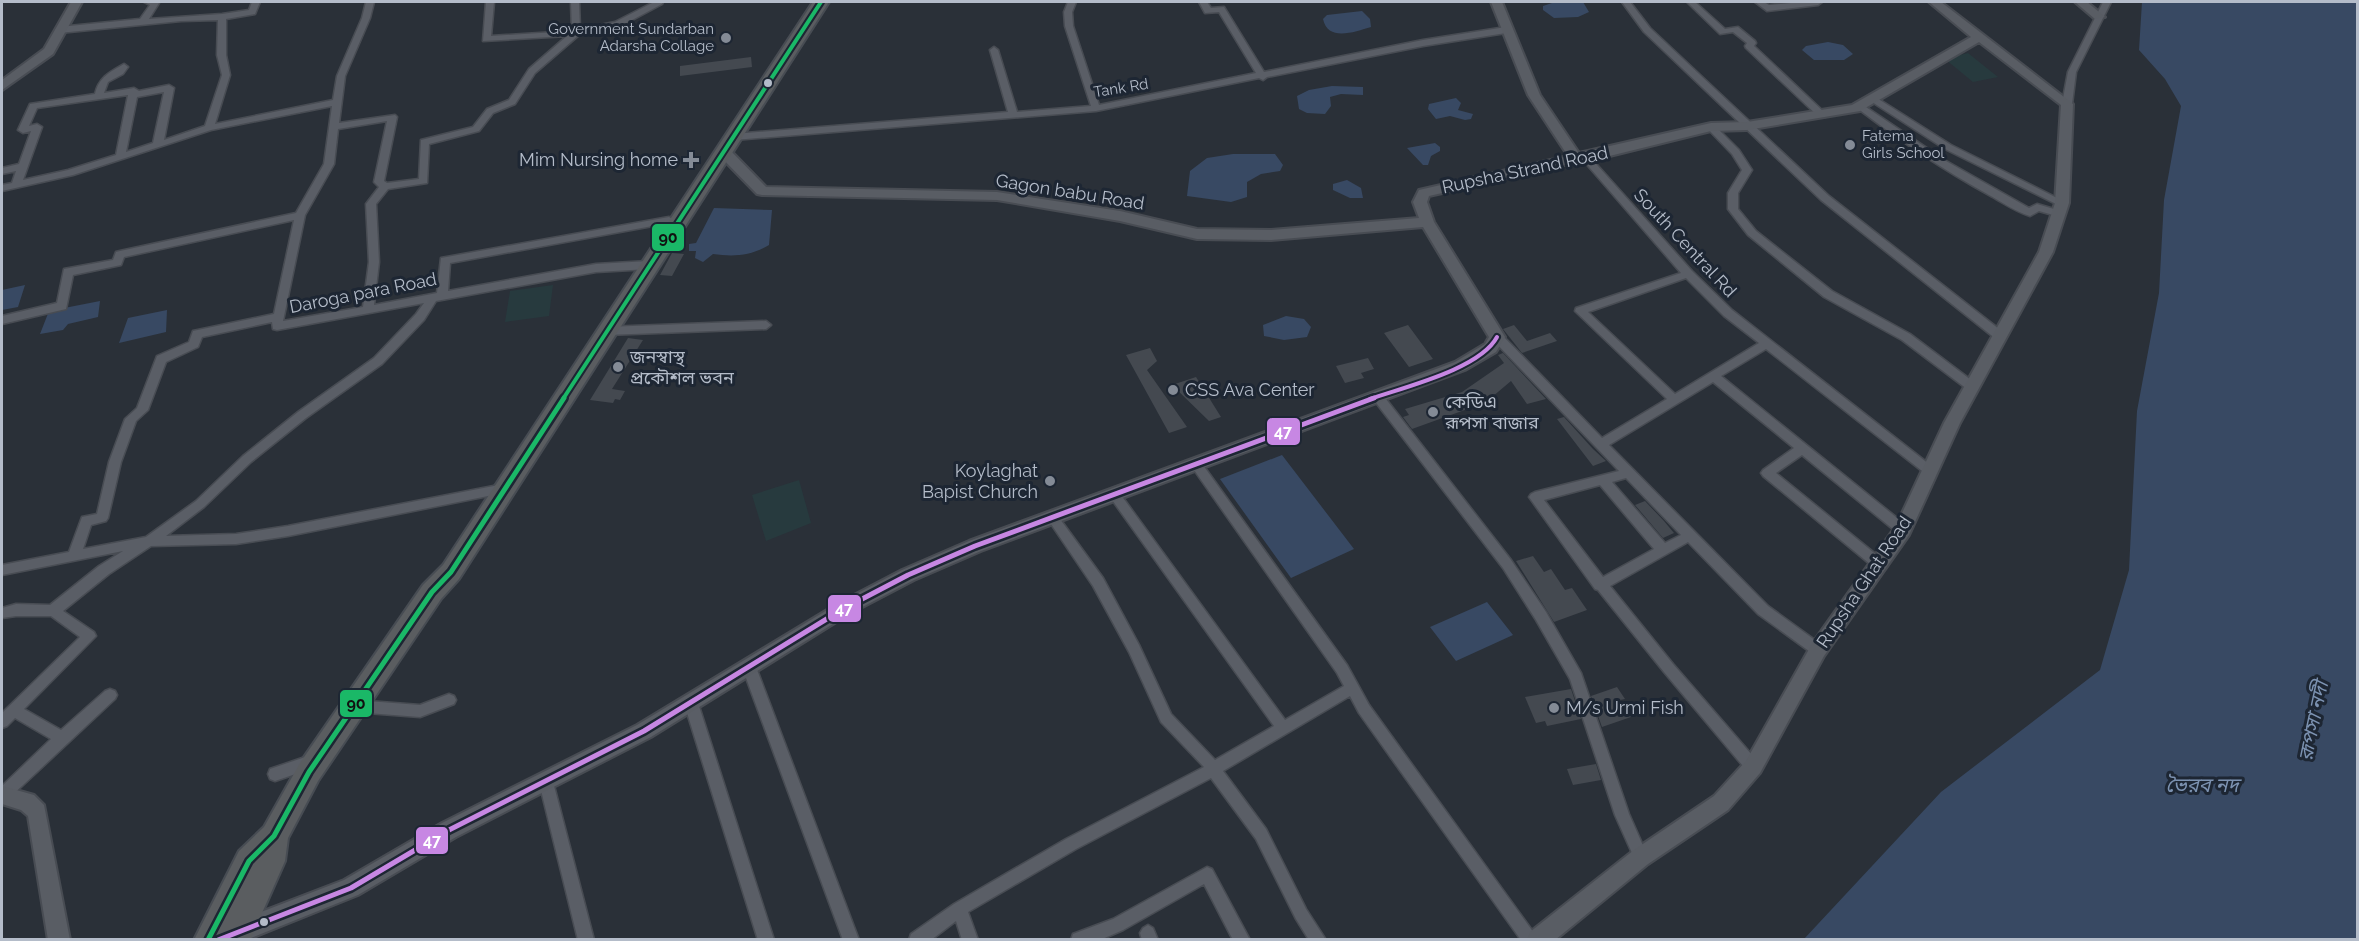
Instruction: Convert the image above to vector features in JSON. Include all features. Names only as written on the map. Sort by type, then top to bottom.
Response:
[{"type":"highway","points":[[497,490],[606,331],[669,220],[814,2]]},
{"type":"highway","points":[[207,939],[249,861],[274,836],[318,760],[354,706],[432,592],[451,572],[497,490],[644,265],[729,144],[821,2]]},
{"type":"highway","points":[[237,936],[271,861],[274,836]]},
{"type":"street","points":[[2,86],[49,51],[76,2]]},
{"type":"street","points":[[143,22],[154,3],[148,2]]},
{"type":"street","points":[[59,30],[222,17],[252,12],[256,2]]},
{"type":"street","name":"Daroga para Road","points":[[370,2],[366,18],[341,76],[328,164],[300,215],[277,326],[596,268],[644,265]]},
{"type":"street","points":[[490,2],[486,39],[576,33],[618,24],[659,2]]},
{"type":"street","points":[[575,2],[576,33]]},
{"type":"street","points":[[1072,2],[1068,12],[1069,26],[1096,108]]},
{"type":"street","points":[[1203,2],[1208,12],[1221,9],[1263,77]]},
{"type":"street","points":[[1496,2],[1534,95],[1582,159]]},
{"type":"street","points":[[1626,2],[1647,30],[1825,198],[2000,336]]},
{"type":"street","points":[[1691,2],[1723,32],[1735,29],[1752,43],[1749,46],[1822,115]]},
{"type":"street","points":[[1759,2],[1767,8],[1818,2]]},
{"type":"street","points":[[1934,2],[2067,104],[2072,72],[2107,2]]},
{"type":"street","points":[[2080,2],[2099,17]]},
{"type":"street","points":[[209,128],[226,75],[221,66],[224,48],[222,17]]},
{"type":"street","name":"Tank Rd","points":[[729,144],[1013,113],[1096,108],[1263,77],[1423,43],[1506,30]]},
{"type":"street","points":[[334,128],[392,117],[379,182],[385,186],[424,181],[424,142],[476,129],[490,111],[512,102],[532,71],[576,33]]},
{"type":"street","name":"Rupsha Strand Road","points":[[1497,337],[1427,222],[1420,202],[1424,193],[1582,159],[1711,127],[1747,126],[1822,115],[1860,106],[1981,36]]},
{"type":"street","points":[[994,50],[1013,113]]},
{"type":"street","points":[[99,96],[101,83],[110,74],[120,72],[124,67]]},
{"type":"street","points":[[133,94],[169,88],[158,144]]},
{"type":"street","points":[[16,185],[37,127],[23,129],[33,106],[134,91],[120,157]]},
{"type":"street","points":[[1872,98],[1948,147],[2061,208]]},
{"type":"street","points":[[2,188],[70,173],[209,128],[336,102]]},
{"type":"street","name":"Rupsha Ghat Road","points":[[1538,939],[1641,857],[1721,803],[1753,767],[1818,650],[1903,530],[1971,386],[2046,252],[2061,208],[2067,104]]},
{"type":"street","points":[[1860,106],[1903,140],[1983,189],[2030,213],[2037,207],[2061,208]]},
{"type":"street","points":[[1711,127],[1736,152],[1747,170],[1732,193],[1733,209],[1752,233],[1828,294],[1906,337],[1971,386]]},
{"type":"street","name":"Gagon babu Road","points":[[729,144],[762,191],[997,196],[1120,216],[1197,234],[1271,235],[1427,222]]},
{"type":"street","name":"South Central Rd","points":[[1582,159],[1688,274],[1766,344],[1930,471]]},
{"type":"street","points":[[2,171],[23,166]]},
{"type":"street","points":[[368,309],[374,262],[371,204],[385,186]]},
{"type":"street","points":[[2,320],[62,306],[68,272],[117,263],[120,254],[300,215]]},
{"type":"street","points":[[53,611],[104,570],[200,504],[247,459],[302,415],[378,361],[438,295],[445,260],[669,220]]},
{"type":"street","points":[[1675,400],[1580,311],[1688,274]]},
{"type":"street","points":[[74,556],[86,521],[102,518],[116,462],[131,420],[142,410],[161,359],[194,344],[197,334],[279,317]]},
{"type":"street","points":[[606,331],[766,325]]},
{"type":"street","points":[[237,936],[351,888],[449,830],[644,731],[843,609],[908,575],[975,546],[1460,366],[1491,348],[1497,337],[1763,610],[1818,650]]},
{"type":"street","points":[[1601,444],[1766,344]]},
{"type":"street","points":[[1713,376],[1903,530]]},
{"type":"street","points":[[1378,397],[1507,564],[1541,616],[1576,677],[1622,815],[1641,857]]},
{"type":"street","points":[[1803,448],[1767,473],[1880,565]]},
{"type":"street","points":[[1196,464],[1342,669],[1364,709],[1454,837],[1531,939]]},
{"type":"street","points":[[1629,473],[1535,497],[1600,585],[1695,701],[1753,767]]},
{"type":"street","points":[[1602,479],[1663,550]]},
{"type":"street","points":[[2,570],[149,541],[236,539],[497,490]]},
{"type":"street","points":[[1114,494],[1282,726]]},
{"type":"street","points":[[1053,518],[1098,582],[1134,649],[1166,718],[1212,768],[1261,834],[1301,914],[1318,939]]},
{"type":"street","points":[[1600,585],[1689,536]]},
{"type":"street","points":[[2,613],[16,610],[53,611],[90,636],[2,722]]},
{"type":"street","points":[[749,667],[851,939]]},
{"type":"street","points":[[917,939],[959,909],[1071,844],[1184,786],[1282,726],[1352,688]]},
{"type":"street","points":[[2,795],[110,695]]},
{"type":"street","points":[[354,706],[420,711],[449,700]]},
{"type":"street","points":[[691,703],[766,939]]},
{"type":"street","points":[[14,710],[62,738]]},
{"type":"street","points":[[275,774],[318,760]]},
{"type":"street","points":[[546,782],[586,939]]},
{"type":"street","points":[[2,795],[27,802],[37,812],[59,939]]},
{"type":"street","points":[[1079,939],[1118,925],[1207,874],[1242,939]]},
{"type":"street","points":[[959,909],[970,939]]},
{"type":"green space","points":[[1968,53],[1998,77],[1973,82],[1945,59]]},
{"type":"green space","points":[[553,285],[549,316],[505,322],[510,291]]},
{"type":"green space","points":[[799,480],[811,523],[766,541],[752,495]]},
{"type":"water","points":[[1555,2],[1583,2],[1589,12],[1578,17],[1554,18],[1543,10],[1543,6]]},
{"type":"water","name":"ভৈরব নদ","points":[[2142,2],[2357,2],[2357,939],[1804,939],[1941,792],[2100,670],[2129,570],[2137,411],[2159,293],[2164,200],[2181,106],[2165,79],[2139,50]]},
{"type":"water","points":[[1362,11],[1370,19],[1371,27],[1350,33],[1330,31],[1323,19],[1327,15]]},
{"type":"water","points":[[1828,42],[1843,45],[1853,54],[1844,60],[1814,60],[1802,50],[1806,46]]},
{"type":"water","points":[[1332,86],[1363,87],[1363,95],[1341,94],[1330,97],[1331,106],[1325,114],[1307,113],[1299,109],[1297,96],[1309,90]]},
{"type":"water","points":[[1456,98],[1461,103],[1458,110],[1473,114],[1471,119],[1465,120],[1450,116],[1436,119],[1428,109],[1429,104]]},
{"type":"water","points":[[1435,143],[1440,147],[1440,151],[1431,156],[1428,165],[1423,165],[1407,148]]},
{"type":"water","points":[[1233,154],[1275,154],[1283,165],[1280,171],[1261,174],[1247,182],[1247,197],[1231,202],[1187,196],[1190,171],[1207,158]]},
{"type":"water","points":[[1347,180],[1361,188],[1363,198],[1350,198],[1333,190],[1333,184]]},
{"type":"water","points":[[714,208],[772,210],[769,245],[742,255],[713,254],[703,262],[695,258],[696,251],[689,251],[689,244],[696,243]]},
{"type":"water","points":[[25,285],[18,307],[2,310],[2,290]]},
{"type":"water","points":[[100,301],[98,317],[68,324],[63,330],[40,334],[49,311]]},
{"type":"water","points":[[167,310],[166,332],[119,343],[128,318]]},
{"type":"water","points":[[1286,316],[1304,319],[1311,327],[1307,337],[1284,340],[1264,336],[1263,325]]},
{"type":"water","points":[[1282,455],[1354,549],[1291,578],[1220,479]]},
{"type":"water","points":[[1487,602],[1513,635],[1456,661],[1430,627]]},
{"type":"building","points":[[751,57],[752,67],[680,76],[680,66]]},
{"type":"building","points":[[672,253],[684,254],[672,276],[660,275]]},
{"type":"building","points":[[1408,325],[1433,359],[1409,367],[1384,333]]},
{"type":"building","points":[[1514,325],[1527,341],[1550,333],[1557,341],[1522,353],[1503,329]]},
{"type":"building","name":"জনস্বাস্থ প্রকৌশল ভবন","points":[[628,338],[643,340],[612,389],[625,391],[620,400],[615,399],[613,403],[590,400]]},
{"type":"building","points":[[1150,348],[1157,361],[1147,370],[1187,427],[1169,433],[1126,355]]},
{"type":"building","points":[[1503,353],[1546,399],[1527,404],[1511,381],[1492,397],[1473,407],[1412,429],[1403,417],[1409,415],[1405,409],[1462,392],[1504,363],[1498,355]]},
{"type":"building","points":[[1368,358],[1374,369],[1361,373],[1364,378],[1345,383],[1336,366]]},
{"type":"building","points":[[1196,377],[1221,417],[1209,421],[1172,385]]},
{"type":"building","points":[[1564,417],[1606,461],[1593,466],[1557,419]]},
{"type":"building","points":[[1645,501],[1674,533],[1663,538],[1635,505]]},
{"type":"building","points":[[1533,556],[1544,572],[1551,569],[1565,590],[1572,588],[1587,610],[1554,622],[1516,561]]},
{"type":"building","points":[[1617,687],[1625,699],[1620,700],[1631,717],[1602,727],[1591,696]]},
{"type":"building","name":"M/s Urmi Fish","points":[[1571,689],[1581,719],[1547,726],[1545,721],[1536,723],[1525,697]]},
{"type":"building","points":[[1596,764],[1601,780],[1573,785],[1567,769]]},
{"type":"transit line","name":"90","points":[[208,940],[249,861],[274,836],[309,772],[432,592],[451,572],[821,2]]},
{"type":"transit line","name":"47","points":[[218,940],[351,888],[449,830],[644,731],[843,609],[908,575],[975,546],[1460,366],[1491,348],[1497,337]]},
{"type":"place","name":"Government Sundarban Adarsha Collage","points":[[726,38]]},
{"type":"place","name":"Fatema Girls School","points":[[1850,145]]},
{"type":"place","name":"Mim Nursing home","points":[[691,160]]},
{"type":"place","name":"জনস্বাস্থ প্রকৌশল ভবন","points":[[618,367]]},
{"type":"place","name":"CSS Ava Center","points":[[1173,390]]},
{"type":"place","name":"কেডিএ রূপসা বাজার","points":[[1433,412]]},
{"type":"place","name":"Koylaghat Bapist Church","points":[[1050,481]]},
{"type":"place","name":"M/s Urmi Fish","points":[[1554,708]]},
{"type":"water label","name":"রূপসা নদী","points":[[2313,721]]}]
